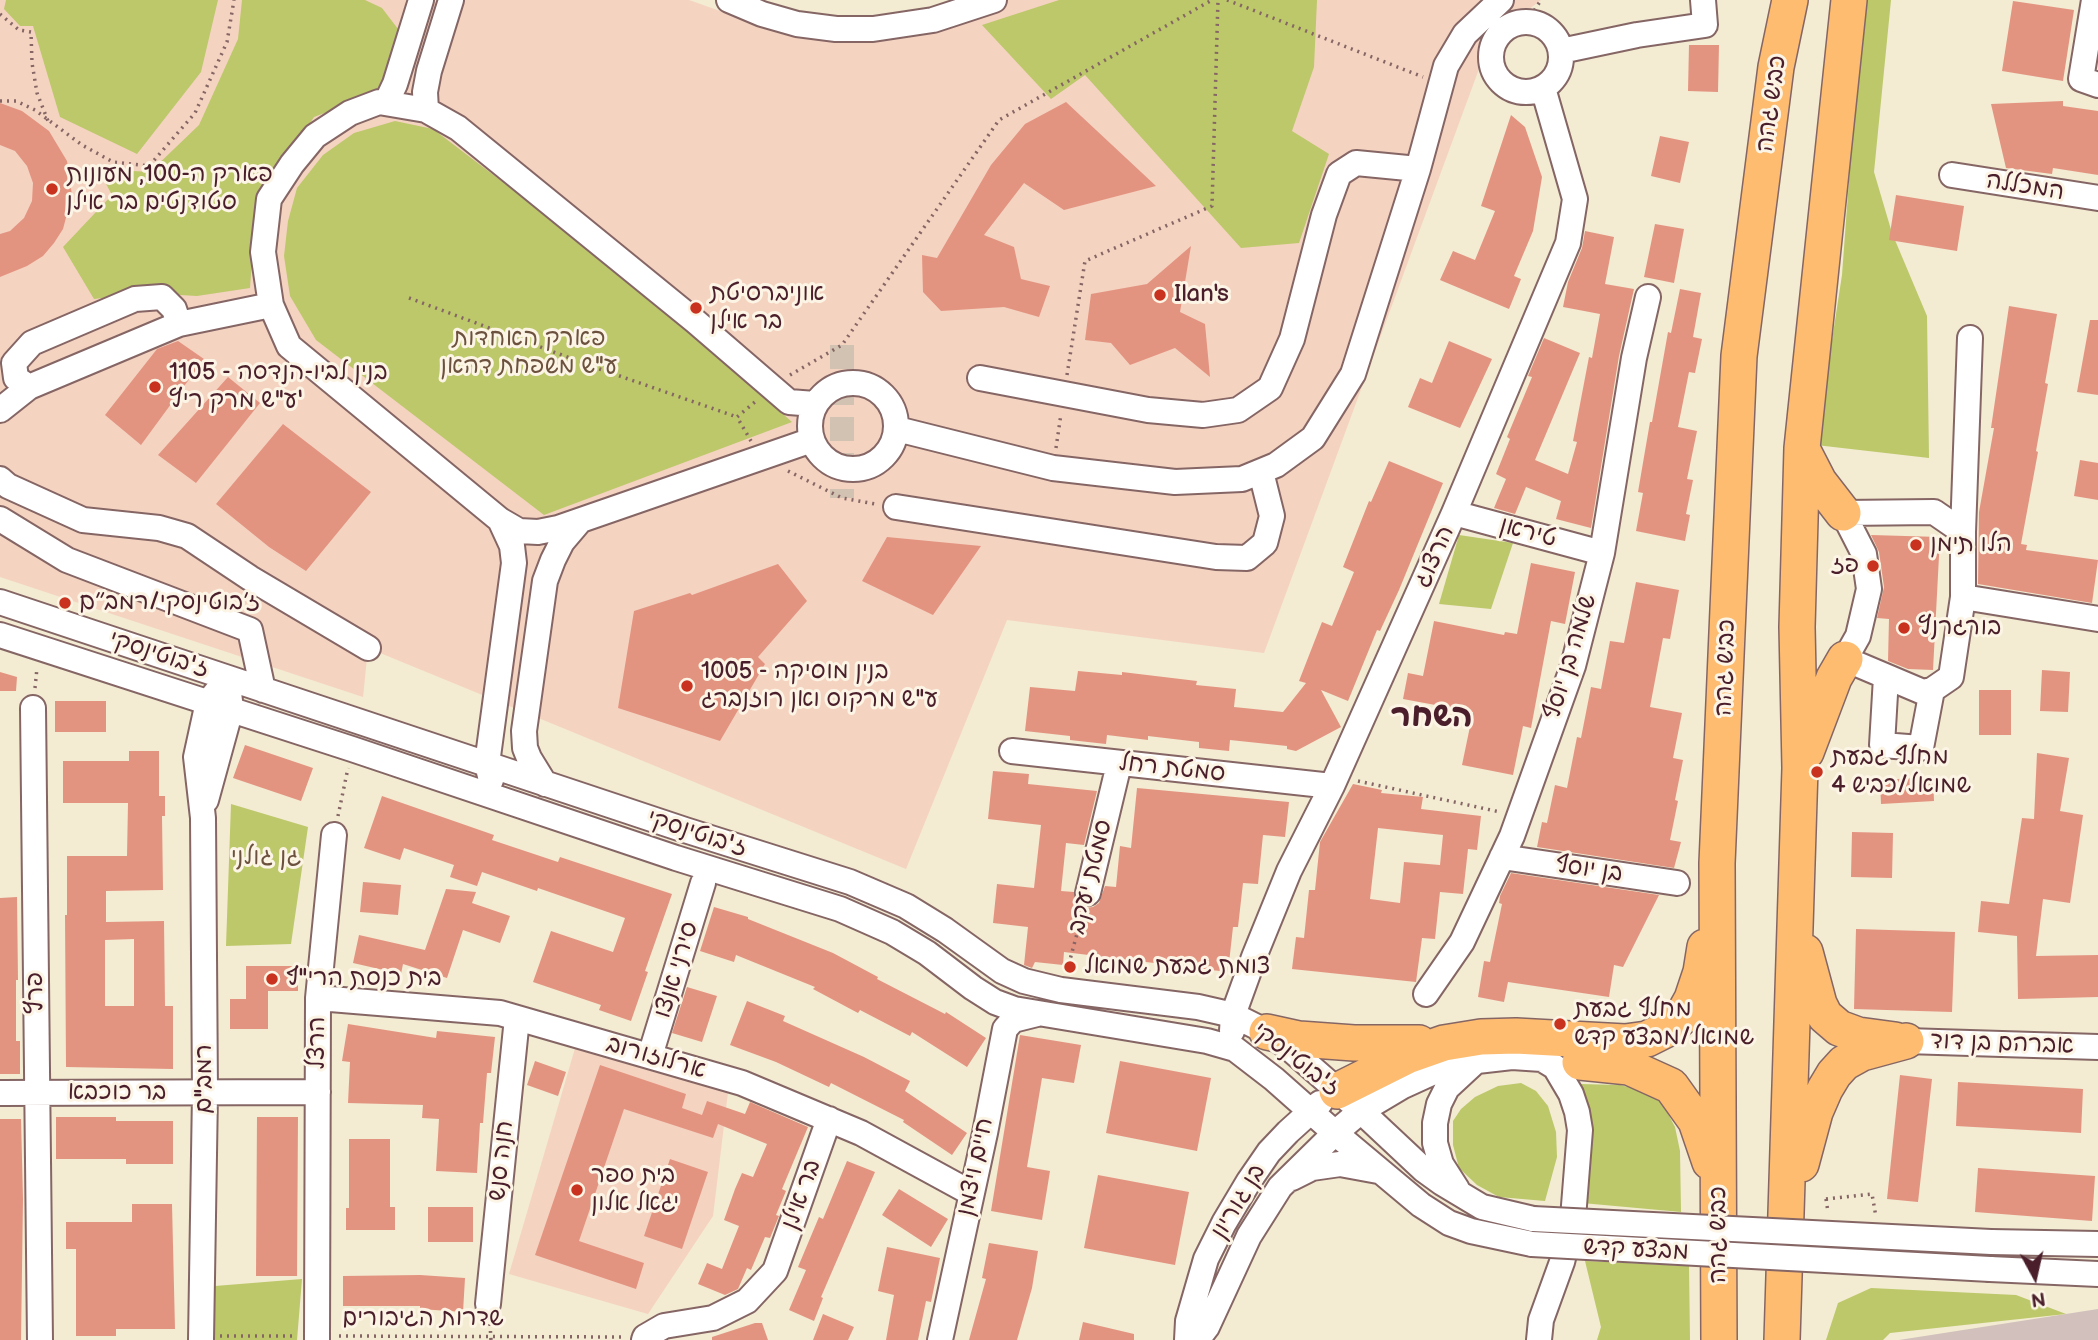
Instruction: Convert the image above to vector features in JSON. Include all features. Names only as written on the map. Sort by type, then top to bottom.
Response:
[{"type":"highway","name":"כביש גהה","points":[[1719,1340],[1717,863],[1739,356],[1776,67],[1790,0]]},
{"type":"highway","points":[[1782,1340],[1800,768],[1797,627],[1802,448],[1849,0]]},
{"type":"highway","points":[[1802,448],[1819,482],[1843,513]]},
{"type":"highway","points":[[1800,768],[1834,677],[1845,659]]},
{"type":"highway","points":[[1471,1050],[1481,1037],[1516,1036],[1625,1042],[1647,1040],[1667,1030],[1682,1017],[1692,999],[1701,972],[1717,863]]},
{"type":"highway","points":[[1796,872],[1806,954],[1819,1004],[1825,1016],[1839,1028],[1858,1035],[1906,1041]]},
{"type":"highway","points":[[1267,1032],[1299,1039],[1471,1050]]},
{"type":"highway","points":[[1785,1225],[1815,1112],[1825,1089],[1844,1063],[1872,1049],[1906,1041]]},
{"type":"highway","points":[[1349,1101],[1406,1056],[1444,1043],[1471,1050]]},
{"type":"highway","points":[[1542,1059],[1629,1067],[1652,1075],[1671,1086],[1696,1121],[1705,1143],[1719,1200]]},
{"type":"street","points":[[386,103],[395,84],[421,0]]},
{"type":"street","points":[[426,110],[425,92],[429,71],[451,0]]},
{"type":"street","points":[[729,0],[797,24],[836,29],[873,29],[933,20],[994,0]]},
{"type":"street","points":[[897,429],[1053,468],[1175,482],[1242,479],[1276,466],[1313,438],[1353,374],[1418,169],[1446,66],[1465,34],[1501,0]]},
{"type":"street","points":[[1561,51],[1637,35],[1705,25],[1703,0]]},
{"type":"street","points":[[2094,0],[2081,79],[2098,85]]},
{"type":"street","points":[[1531,23],[1549,31],[1557,40],[1561,51],[1558,72],[1543,88],[1532,92],[1520,92],[1500,81],[1491,60],[1492,48],[1497,38],[1505,29],[1515,24],[1531,23]]},
{"type":"street","name":"הרצוג","points":[[1233,1015],[1289,872],[1334,781],[1454,513],[1568,243],[1575,199],[1543,88]]},
{"type":"street","points":[[812,440],[579,522],[538,532],[519,531],[500,520],[289,346],[271,305],[263,252],[269,199],[315,136],[350,113],[379,102],[426,110],[467,135],[695,321],[789,402],[815,404]]},
{"type":"street","points":[[980,378],[1148,410],[1203,415],[1238,410],[1270,388],[1292,339],[1324,215],[1339,174],[1356,163],[1418,169]]},
{"type":"street","name":"המכללה","points":[[1952,175],[2098,198]]},
{"type":"street","points":[[29,387],[16,378],[14,363],[32,343],[135,299],[162,297],[174,309],[179,324]]},
{"type":"street","name":"שלמה בן יוסף","points":[[1426,994],[1462,942],[1502,857],[1520,816],[1573,666],[1602,553],[1634,358],[1648,297]]},
{"type":"street","points":[[0,410],[29,387],[179,324],[271,305]]},
{"type":"street","points":[[1963,532],[1934,512],[1843,513],[1864,554],[1869,589],[1858,636],[1845,659],[1923,692],[1932,690],[1951,677],[1963,597],[1970,338]]},
{"type":"street","points":[[852,382],[879,390],[889,401],[895,414],[897,429],[894,440],[880,460],[859,469],[835,466],[817,450],[809,428],[815,404],[824,392],[837,385],[852,382]]},
{"type":"street","points":[[895,508],[1216,557],[1247,558],[1265,543],[1272,516],[1261,471]]},
{"type":"street","points":[[0,479],[8,486],[83,520],[159,528],[187,536],[250,578],[368,648]]},
{"type":"street","name":"טיראן","points":[[1454,513],[1602,553]]},
{"type":"street","points":[[0,519],[67,560],[250,630],[263,690]]},
{"type":"street","points":[[499,797],[487,764],[514,563],[512,546],[500,520]]},
{"type":"street","points":[[545,783],[528,758],[524,731],[545,581],[562,542],[579,522]]},
{"type":"street","points":[[1963,597],[2098,620]]},
{"type":"street","name":"ז'בוטינסקי","points":[[0,602],[850,882],[906,906],[1002,971],[1024,981],[1061,990],[1198,1007],[1233,1015],[1267,1032],[1349,1101]]},
{"type":"street","name":"ז'בוטינסקי","points":[[0,635],[499,797],[676,858],[840,909],[892,932],[927,953],[995,1002],[1037,1014],[1207,1041],[1235,1049],[1274,1079],[1335,1133]]},
{"type":"street","points":[[1886,677],[1882,745],[1921,748],[1932,690]]},
{"type":"street","name":"רמב\"ם","points":[[201,1338],[205,1093],[202,818],[220,706],[228,678]]},
{"type":"street","name":"פרץ","points":[[33,708],[40,1340]]},
{"type":"street","points":[[445,750],[463,747],[473,741],[488,724],[495,709]]},
{"type":"street","name":"סמטת רחל","points":[[1012,751],[1119,764],[1334,781]]},
{"type":"street","name":"סמטת יעקב","points":[[1088,893],[1119,764]]},
{"type":"street","name":"הרצל","points":[[317,1338],[318,998],[334,835]]},
{"type":"street","name":"בן יוסף","points":[[1502,857],[1676,883]]},
{"type":"street","name":"סירני אנצו","points":[[650,1056],[703,883]]},
{"type":"street","name":"ארלוזורוב","points":[[318,998],[500,1013],[742,1083],[861,1133],[971,1193]]},
{"type":"street","name":"חיים ויצמן","points":[[940,1340],[1005,1030],[1013,1020],[1037,1014]]},
{"type":"street","points":[[1233,1015],[1235,1049]]},
{"type":"street","name":"חנה סנש","points":[[488,1304],[517,1018]]},
{"type":"street","name":"אברהם בן דוד","points":[[1906,1041],[2098,1047]]},
{"type":"street","points":[[1464,1198],[1441,1164],[1435,1143],[1435,1123],[1439,1104],[1471,1050],[1542,1059],[1555,1067],[1577,1112],[1580,1130],[1573,1218],[1562,1262],[1541,1320],[1539,1340]]},
{"type":"street","points":[[1274,1079],[1284,1108],[1288,1132]]},
{"type":"street","name":"בר כוכבא","points":[[0,1093],[318,1093]]},
{"type":"street","name":"בן גוריון","points":[[1187,1340],[1188,1321],[1206,1259],[1249,1181],[1269,1152],[1309,1111],[1349,1101]]},
{"type":"street","name":"בן גוריון","points":[[1197,1340],[1207,1327],[1249,1236],[1280,1187],[1335,1133],[1349,1101]]},
{"type":"street","name":"מבצע קדש","points":[[1349,1101],[1424,1170],[1464,1198],[1482,1207],[1533,1219],[1991,1242],[2098,1244]]},
{"type":"street","name":"בר אילן","points":[[645,1338],[664,1326],[713,1318],[736,1307],[747,1301],[775,1271],[829,1119]]},
{"type":"street","name":"מבצע קדש","points":[[1335,1133],[1422,1205],[1449,1223],[1471,1231],[1532,1244],[2098,1274]]},
{"type":"street","points":[[1280,1187],[1296,1175],[1340,1164],[1381,1171]]},
{"type":"path","points":[[0,101],[16,101],[35,110],[82,145],[113,162],[149,166],[195,113],[227,42],[234,0]]},
{"type":"path","points":[[842,345],[999,120],[1212,0]]},
{"type":"path","points":[[1053,468],[1085,261],[1212,206],[1218,0]]},
{"type":"path","points":[[1227,0],[1441,84]]},
{"type":"path","points":[[1531,23],[1530,17],[1541,0]]},
{"type":"path","points":[[0,14],[19,30],[31,32],[37,93],[49,123]]},
{"type":"path","points":[[410,299],[594,368],[737,417]]},
{"type":"path","points":[[842,498],[895,508]]},
{"type":"path","points":[[33,708],[40,647]]},
{"type":"path","points":[[334,835],[352,749]]},
{"type":"path","points":[[1334,781],[1520,816]]},
{"type":"path","name":"סמטת יעקב","points":[[1061,990],[1088,893]]},
{"type":"path","name":"שדרות הגיבורים","points":[[201,1338],[645,1338]]},
{"type":"shaded area","name":"אוניברסיטת בר אילן","points":[[0,0],[689,0],[751,22],[816,33],[1004,0],[1541,0],[1490,39],[1264,653],[1007,620],[906,869],[368,648],[363,697],[0,577]]},
{"type":"shaded area","points":[[576,1045],[728,1092],[713,1216],[648,1314],[509,1274]]},
{"type":"shaded area","points":[[2098,1309],[2098,1340],[1899,1340]]},
{"type":"green space","points":[[6,0],[218,0],[201,72],[137,154],[60,117],[33,26],[20,26],[4,9]]},
{"type":"green space","points":[[242,0],[365,0],[382,8],[398,29],[379,92],[314,117],[256,204],[250,288],[197,296],[146,293],[94,299],[63,247],[112,195],[98,169],[150,172],[199,125],[238,39]]},
{"type":"green space","points":[[1059,0],[1317,0],[1314,67],[1292,131],[1329,154],[1299,243],[1241,248],[1085,75],[1051,99],[982,25]]},
{"type":"green space","points":[[1867,0],[1891,0],[1874,172],[1892,233],[1927,316],[1929,458],[1816,445],[1842,275],[1860,31]]},
{"type":"green space","name":"פארק האחדות ע\"ש משפחת דהאן","points":[[395,121],[433,129],[617,269],[792,422],[544,515],[316,340],[290,296],[284,256],[288,221],[297,188],[323,155],[354,133]]},
{"type":"green space","points":[[1459,535],[1513,543],[1491,609],[1439,604]]},
{"type":"green space","name":"גן גולני","points":[[231,804],[308,827],[291,944],[226,946]]},
{"type":"green space","points":[[1521,1083],[1536,1091],[1548,1106],[1556,1132],[1557,1157],[1545,1201],[1499,1197],[1477,1185],[1459,1168],[1453,1145],[1453,1121],[1461,1109],[1475,1097],[1498,1086]]},
{"type":"green space","points":[[1579,1084],[1620,1085],[1644,1091],[1663,1104],[1675,1127],[1680,1151],[1681,1212],[1582,1203]]},
{"type":"green space","points":[[1585,1261],[1689,1266],[1690,1340],[1597,1340],[1601,1327]]},
{"type":"green space","points":[[302,1279],[297,1340],[211,1340],[215,1286]]},
{"type":"green space","points":[[1871,1288],[2016,1295],[2066,1314],[1890,1333],[1883,1340],[1826,1340],[1838,1303]]},
{"type":"building","points":[[2013,1],[2074,10],[2063,81],[2002,71]]},
{"type":"building","points":[[1689,45],[1719,45],[1718,92],[1688,91]]},
{"type":"building","points":[[2063,101],[2063,106],[2098,111],[2098,175],[2053,168],[2052,174],[2006,168],[1991,104]]},
{"type":"building","points":[[1066,102],[1156,186],[1064,210],[1024,183],[984,235],[1014,247],[1021,279],[1050,286],[1039,317],[1004,307],[941,311],[923,292],[922,255],[937,258],[991,165],[1025,124]]},
{"type":"building","name":"פארק ה-100, מעונות סטודנטים בר אילן","points":[[0,103],[22,111],[49,131],[67,161],[72,195],[63,229],[43,256],[0,277],[0,234],[10,231],[24,218],[32,201],[33,183],[27,166],[15,151],[0,145]]},
{"type":"building","points":[[1511,115],[1525,127],[1542,177],[1533,231],[1514,276],[1521,279],[1509,309],[1440,280],[1453,251],[1475,260],[1495,211],[1481,206]]},
{"type":"building","points":[[1660,136],[1689,142],[1680,183],[1651,176]]},
{"type":"building","points":[[1896,195],[1964,206],[1957,251],[1889,240]]},
{"type":"building","points":[[1655,224],[1684,229],[1674,283],[1644,277]]},
{"type":"building","points":[[1585,231],[1614,237],[1605,284],[1634,289],[1619,356],[1591,528],[1556,519],[1561,501],[1526,487],[1515,514],[1494,508],[1506,479],[1496,474],[1510,439],[1507,437],[1532,377],[1528,376],[1544,338],[1580,353],[1535,460],[1568,474],[1577,442],[1573,441],[1600,314],[1563,307],[1568,282],[1582,248]]},
{"type":"building","points":[[1191,246],[1180,312],[1205,324],[1210,377],[1175,348],[1130,365],[1111,343],[1085,340],[1091,294],[1147,284]]},
{"type":"building","points":[[1680,289],[1701,293],[1693,337],[1702,339],[1695,373],[1689,372],[1678,427],[1697,431],[1687,479],[1693,480],[1686,514],[1690,515],[1685,541],[1636,531],[1643,493],[1638,492],[1650,422],[1668,332],[1671,333]]},
{"type":"building","points":[[2009,306],[2057,314],[2045,383],[2048,384],[2036,451],[2038,452],[2021,544],[2027,545],[2026,550],[2098,560],[2092,603],[1978,584],[1979,512],[1994,428],[1991,428]]},
{"type":"building","points":[[2090,320],[2098,320],[2098,395],[2077,392]]},
{"type":"building","name":"1105 - בנין לביו-הנדסה ע\"ש מרק ריץ'","points":[[178,341],[204,359],[141,445],[105,415],[157,349]]},
{"type":"building","points":[[1449,341],[1492,359],[1460,428],[1408,407],[1420,378],[1432,383]]},
{"type":"building","points":[[228,377],[260,403],[196,483],[158,455]]},
{"type":"building","points":[[283,424],[371,492],[306,571],[269,547],[216,504]]},
{"type":"building","points":[[2080,460],[2098,463],[2098,500],[2074,496]]},
{"type":"building","points":[[1389,461],[1443,483],[1399,590],[1380,631],[1377,630],[1348,701],[1321,690],[1341,727],[1296,751],[1287,749],[1287,746],[1230,740],[1229,751],[1199,748],[1199,742],[1148,736],[1148,740],[1107,735],[1106,744],[1070,740],[1070,736],[1025,731],[1030,687],[1075,691],[1078,671],[1122,675],[1122,672],[1197,681],[1196,685],[1236,689],[1234,707],[1283,712],[1306,683],[1299,681],[1322,622],[1332,626],[1354,572],[1343,567],[1369,501],[1371,502]]},
{"type":"building","points":[[1871,535],[1940,537],[1933,670],[1908,669],[1888,661],[1889,619],[1877,618],[1884,587],[1879,552]]},
{"type":"building","points":[[887,537],[981,546],[933,615],[862,581]]},
{"type":"building","points":[[1531,563],[1575,572],[1565,624],[1551,621],[1531,728],[1523,726],[1513,775],[1462,765],[1473,712],[1403,699],[1408,673],[1423,676],[1434,621],[1504,635],[1505,632],[1517,634]]},
{"type":"building","name":"1005 - בנין מוסיקה ע\"ש מרקוס ואן רוזנברג","points":[[778,564],[807,601],[758,657],[765,664],[720,741],[618,708],[634,611],[690,593],[692,595]]},
{"type":"building","points":[[1636,582],[1679,590],[1670,639],[1663,638],[1650,707],[1682,713],[1673,758],[1683,760],[1670,840],[1681,842],[1674,868],[1537,847],[1542,822],[1547,823],[1555,785],[1567,788],[1591,687],[1601,689],[1610,641],[1624,643]]},
{"type":"building","points":[[2042,670],[2070,672],[2068,712],[2040,711]]},
{"type":"building","points":[[0,672],[17,677],[16,691],[0,691]]},
{"type":"building","points":[[1979,690],[2011,690],[2011,735],[1979,735]]},
{"type":"building","points":[[55,701],[106,701],[106,732],[55,732]]},
{"type":"building","points":[[245,745],[313,768],[301,801],[233,778]]},
{"type":"building","points":[[129,751],[159,751],[159,796],[165,796],[165,816],[162,816],[163,890],[106,891],[106,922],[164,921],[165,1006],[173,1006],[173,1069],[66,1067],[67,856],[127,856],[128,803],[63,803],[63,761],[129,761]],"holes":[[[134,939],[134,1006],[105,1006],[105,940]]]},
{"type":"building","points":[[2037,753],[2069,758],[2060,811],[2083,815],[2070,903],[2043,899],[2036,956],[2098,955],[2098,997],[2018,999],[2017,936],[1978,932],[1981,901],[2009,904],[2022,818],[2034,819]]},
{"type":"building","points":[[993,771],[1029,774],[1028,784],[1097,791],[1084,845],[1066,843],[1061,891],[1074,892],[1077,903],[1085,908],[1099,903],[1105,886],[1116,887],[1120,846],[1131,848],[1137,788],[1289,802],[1285,837],[1263,835],[1258,884],[1243,883],[1238,927],[1233,927],[1228,972],[1064,952],[1063,965],[1035,962],[1032,968],[1024,965],[1028,927],[993,923],[997,884],[1034,888],[1041,825],[988,819]]},
{"type":"building","points":[[1933,777],[1934,801],[1881,804],[1880,780]]},
{"type":"building","points":[[1353,784],[1382,790],[1381,793],[1423,797],[1421,809],[1481,816],[1477,850],[1468,849],[1463,894],[1440,892],[1435,939],[1422,938],[1416,982],[1292,969],[1296,937],[1304,938],[1309,890],[1315,890],[1320,842]],"holes":[[[1378,828],[1443,835],[1440,865],[1404,862],[1400,903],[1370,899]]]},
{"type":"building","points":[[382,796],[494,835],[492,840],[558,862],[560,857],[672,894],[631,1021],[599,1010],[601,1005],[533,982],[551,931],[613,952],[625,918],[482,872],[477,886],[450,877],[454,865],[404,848],[400,860],[364,848]]},
{"type":"building","points":[[1852,832],[1893,833],[1892,878],[1851,877]]},
{"type":"building","points":[[1511,873],[1659,895],[1623,967],[1614,965],[1609,997],[1508,982],[1504,1002],[1478,997],[1484,961],[1490,962],[1502,904],[1499,903],[1500,896]]},
{"type":"building","points":[[363,882],[401,885],[398,915],[360,912]]},
{"type":"building","points":[[446,889],[476,892],[472,903],[510,916],[500,943],[463,930],[447,978],[403,964],[401,974],[353,963],[359,935],[425,950]]},
{"type":"building","points":[[17,897],[16,1041],[20,1041],[20,1074],[0,1074],[0,898]]},
{"type":"building","points":[[714,907],[748,917],[833,953],[878,977],[877,979],[945,1014],[946,1012],[986,1038],[967,1067],[912,1032],[910,1036],[860,1010],[858,1013],[813,989],[815,987],[736,955],[734,962],[700,951]]},
{"type":"building","points":[[1856,929],[1955,932],[1952,1012],[1854,1009]]},
{"type":"building","points":[[246,966],[298,966],[298,991],[268,991],[268,1029],[230,1029],[230,999],[246,999]]},
{"type":"building","points":[[687,987],[717,996],[702,1042],[672,1033]]},
{"type":"building","points":[[747,1001],[785,1016],[783,1021],[910,1081],[905,1091],[967,1133],[952,1155],[903,1122],[904,1120],[831,1083],[829,1087],[776,1062],[730,1045]]},
{"type":"building","points":[[348,1024],[436,1038],[437,1031],[495,1037],[491,1073],[487,1073],[483,1123],[480,1123],[477,1173],[436,1171],[439,1119],[422,1118],[423,1105],[348,1103],[350,1062],[342,1061]]},
{"type":"building","points":[[1020,1035],[1081,1045],[1074,1083],[1042,1078],[1027,1167],[1050,1171],[1042,1220],[991,1211]]},
{"type":"building","points":[[535,1061],[566,1072],[558,1096],[527,1085]]},
{"type":"building","points":[[1120,1061],[1211,1078],[1197,1151],[1106,1133]]},
{"type":"building","points":[[600,1065],[686,1094],[682,1108],[702,1115],[707,1101],[745,1114],[750,1102],[808,1127],[782,1189],[786,1191],[770,1238],[765,1237],[751,1270],[747,1268],[738,1289],[725,1295],[698,1284],[707,1263],[722,1269],[739,1226],[724,1220],[735,1189],[742,1173],[753,1177],[767,1144],[718,1124],[713,1138],[624,1109],[579,1241],[644,1263],[636,1289],[535,1255]]},
{"type":"building","points":[[1900,1075],[1932,1079],[1918,1202],[1887,1199]]},
{"type":"building","points":[[1958,1082],[2083,1089],[2081,1133],[1956,1126]]},
{"type":"building","points":[[56,1117],[173,1121],[173,1164],[126,1164],[126,1159],[56,1159]]},
{"type":"building","points":[[257,1117],[298,1117],[297,1276],[256,1276]]},
{"type":"building","points":[[0,1119],[21,1119],[21,1340],[0,1340]]},
{"type":"building","points":[[349,1139],[390,1139],[390,1207],[395,1207],[395,1230],[346,1230],[346,1208],[349,1208]]},
{"type":"building","points":[[670,1159],[708,1172],[682,1249],[644,1236]]},
{"type":"building","points":[[847,1161],[875,1172],[821,1297],[823,1298],[814,1321],[789,1310],[806,1270],[798,1267],[819,1217],[823,1219]]},
{"type":"building","points":[[1978,1168],[2095,1176],[2092,1221],[1975,1212]]},
{"type":"building","points":[[1098,1175],[1189,1192],[1175,1265],[1084,1248]]},
{"type":"building","points":[[899,1189],[948,1219],[931,1247],[882,1215]]},
{"type":"building","points":[[132,1204],[172,1204],[175,1329],[116,1329],[116,1336],[76,1336],[76,1249],[66,1249],[66,1222],[132,1222]]},
{"type":"building","points":[[428,1207],[473,1207],[473,1242],[428,1242]]},
{"type":"building","points":[[989,1243],[1038,1251],[1032,1288],[1017,1340],[969,1340],[986,1279],[982,1278]]},
{"type":"building","points":[[887,1247],[940,1258],[931,1302],[926,1301],[918,1340],[886,1340],[894,1295],[878,1291]]},
{"type":"building","points":[[420,1275],[465,1278],[463,1312],[420,1309],[420,1306],[343,1306],[343,1276]]},
{"type":"building","points":[[823,1314],[854,1327],[848,1340],[813,1340]]},
{"type":"building","points":[[1083,1322],[1134,1334],[1134,1340],[1079,1340]]},
{"type":"building","points":[[762,1323],[768,1340],[712,1340],[712,1337]]},
{"type":"tunnel","points":[[842,345],[842,498]]},
{"type":"place","name":"פארק ה-100, מעונות סטודנטים בר אילן","points":[[52,189]]},
{"type":"place","name":"Ilan's","points":[[1160,295]]},
{"type":"place","name":"אוניברסיטת בר אילן","points":[[696,308]]},
{"type":"place","name":"1105 - בנין לביו-הנדסה ע\"ש מרק ריץ'","points":[[155,387]]},
{"type":"place","name":"הלו תימן","points":[[1916,545]]},
{"type":"place","name":"פז","points":[[1873,566]]},
{"type":"place","name":"ז׳בוטינסקי/רמב״ם","points":[[65,603]]},
{"type":"place","name":"בורגרנץ","points":[[1904,628]]},
{"type":"place","name":"1005 - בנין מוסיקה ע\"ש מרקוס ואן רוזנברג","points":[[687,686]]},
{"type":"place","name":"מחלף גבעת שמואל/כביש 4","points":[[1817,772]]},
{"type":"place","name":"צומת גבעת שמואל","points":[[1070,967]]},
{"type":"place","name":"בית כנסת הרי\"ף","points":[[272,979]]},
{"type":"place","name":"מחלף גבעת שמואל/מבצע קדש","points":[[1560,1024]]},
{"type":"place","name":"בית ספר יגאל אלון","points":[[577,1190]]},
{"type":"district","name":"השחר","points":[[1432,718]]}]
